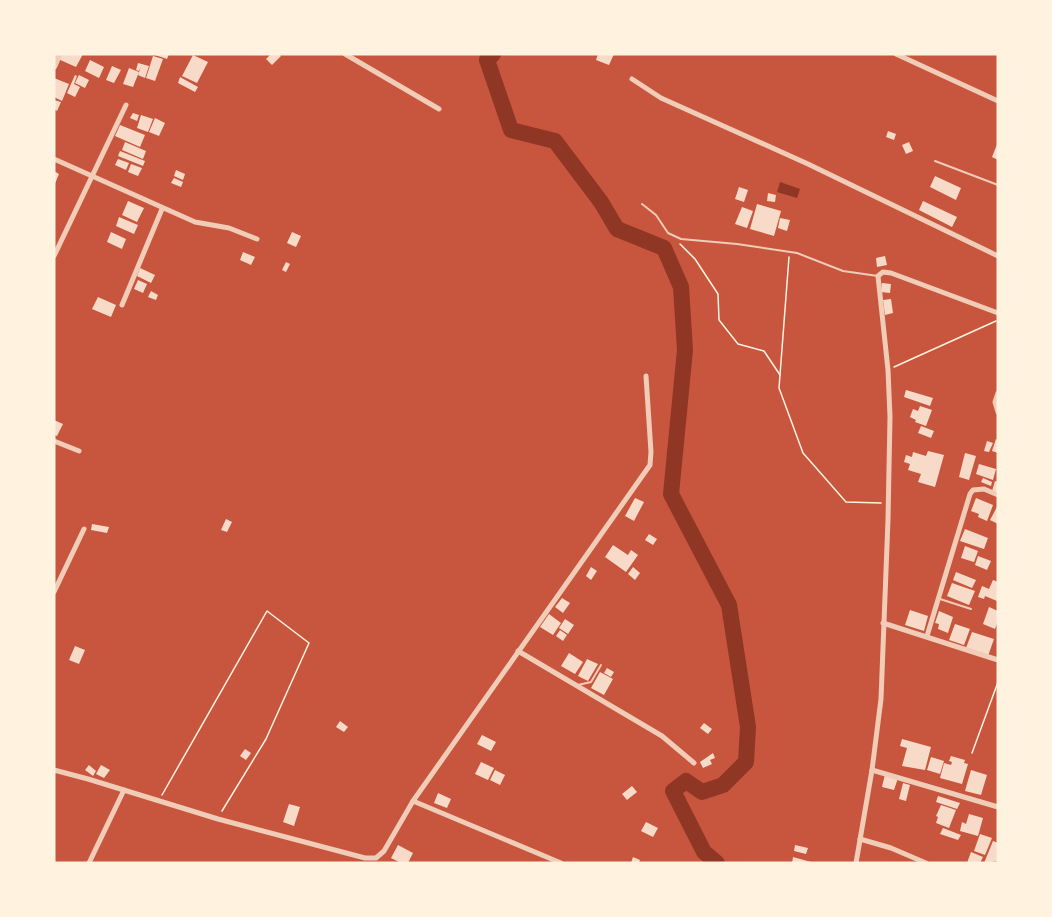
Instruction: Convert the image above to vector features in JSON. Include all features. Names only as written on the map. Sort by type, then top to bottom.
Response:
[{"type":"street","points":[[54,66],[59,54]]},
{"type":"street","points":[[345,54],[439,109]]},
{"type":"street","points":[[897,54],[998,101]]},
{"type":"street","points":[[632,79],[661,98],[808,164],[998,256]]},
{"type":"street","points":[[54,256],[126,105]]},
{"type":"street","points":[[54,159],[200,224],[229,228],[257,239]]},
{"type":"street","points":[[122,305],[162,208]]},
{"type":"street","points":[[856,863],[872,770],[881,699],[890,417],[888,370],[878,276],[883,272],[891,273],[998,313]]},
{"type":"street","points":[[54,770],[218,819],[365,858],[376,858],[384,850],[413,801],[650,465],[646,375]]},
{"type":"street","points":[[998,393],[995,402],[998,412]]},
{"type":"street","points":[[54,441],[79,451]]},
{"type":"street","points":[[927,636],[970,494],[973,489],[977,489],[998,495]]},
{"type":"street","points":[[54,592],[84,529]]},
{"type":"street","points":[[883,623],[997,660],[998,653]]},
{"type":"street","points":[[518,651],[662,736],[694,763]]},
{"type":"street","points":[[872,770],[998,807]]},
{"type":"street","points":[[89,863],[124,790]]},
{"type":"street","points":[[413,801],[561,863]]},
{"type":"street","points":[[860,839],[927,863]]},
{"type":"lane","points":[[935,161],[998,184]]},
{"type":"lane","points":[[642,204],[656,215],[668,233],[681,239],[790,252],[810,257],[843,271],[878,276]]},
{"type":"lane","points":[[938,599],[971,609]]},
{"type":"lane","points":[[575,686],[591,682],[602,665]]},
{"type":"path","points":[[668,233],[695,259],[718,294],[719,320],[738,344],[764,351],[780,376]]},
{"type":"path","points":[[790,252],[779,388],[803,453],[846,502],[888,504]]},
{"type":"path","points":[[888,370],[998,320]]},
{"type":"path","points":[[158,801],[267,611],[309,643],[266,740],[218,819]]},
{"type":"path","points":[[972,753],[998,682]]},
{"type":"shaded area","points":[[780,182],[800,189],[797,198],[777,192]]},
{"type":"building","points":[[60,54],[83,54],[76,67],[58,59]]},
{"type":"building","points":[[152,54],[169,54],[167,59]]},
{"type":"building","points":[[271,54],[281,56],[272,65],[266,59]]},
{"type":"building","points":[[598,54],[614,54],[609,65],[596,60]]},
{"type":"building","points":[[193,55],[208,62],[197,83],[182,76]]},
{"type":"building","points":[[153,56],[163,59],[155,81],[146,78]]},
{"type":"building","points":[[90,60],[104,67],[99,78],[85,71]]},
{"type":"building","points":[[138,63],[149,66],[145,78],[138,75],[141,67],[139,71],[136,70]]},
{"type":"building","points":[[112,66],[121,70],[114,83],[106,80]]},
{"type":"building","points":[[129,68],[139,72],[133,87],[123,84]]},
{"type":"building","points":[[75,75],[77,76],[74,84],[80,87],[75,97],[67,93]]},
{"type":"building","points":[[79,75],[89,80],[85,88],[75,83]]},
{"type":"building","points":[[180,77],[198,87],[195,92],[178,83]]},
{"type":"building","points":[[54,78],[69,84],[62,101],[54,97]]},
{"type":"building","points":[[54,100],[61,102],[57,111],[54,109]]},
{"type":"building","points":[[133,113],[139,115],[137,121],[130,118]]},
{"type":"building","points":[[141,115],[153,119],[148,132],[137,128]]},
{"type":"building","points":[[155,118],[165,123],[159,136],[149,132]]},
{"type":"building","points":[[120,125],[145,135],[140,147],[115,136]]},
{"type":"building","points":[[888,131],[896,134],[894,140],[886,137]]},
{"type":"building","points":[[125,142],[146,151],[143,159],[122,150]]},
{"type":"building","points":[[909,142],[913,151],[906,154],[902,145]]},
{"type":"building","points":[[998,142],[998,160],[992,157]]},
{"type":"building","points":[[120,151],[145,161],[143,166],[118,156]]},
{"type":"building","points":[[118,159],[129,163],[126,170],[115,165]]},
{"type":"building","points":[[131,164],[142,168],[138,176],[128,172]]},
{"type":"building","points":[[176,170],[185,174],[183,180],[174,176]]},
{"type":"building","points":[[54,171],[59,174],[54,186]]},
{"type":"building","points":[[935,176],[961,188],[956,200],[930,187]]},
{"type":"building","points":[[174,178],[183,182],[181,187],[171,183]]},
{"type":"building","points":[[739,187],[748,190],[744,202],[735,199]]},
{"type":"building","points":[[768,193],[776,195],[775,202],[767,201]]},
{"type":"building","points":[[128,201],[144,208],[137,222],[122,215]]},
{"type":"building","points":[[923,201],[957,217],[952,227],[919,210]]},
{"type":"building","points":[[757,204],[781,211],[774,236],[750,229]]},
{"type":"building","points":[[742,207],[753,211],[747,228],[735,224]]},
{"type":"building","points":[[119,217],[138,225],[134,234],[116,226]]},
{"type":"building","points":[[780,218],[790,220],[787,231],[778,228]]},
{"type":"building","points":[[111,232],[126,239],[122,249],[107,242]]},
{"type":"building","points":[[292,232],[301,236],[296,247],[287,243]]},
{"type":"building","points":[[243,252],[255,257],[251,265],[240,260]]},
{"type":"building","points":[[885,256],[887,265],[877,267],[876,258]]},
{"type":"building","points":[[286,262],[290,264],[286,272],[282,270]]},
{"type":"building","points":[[140,268],[155,275],[151,283],[137,276]]},
{"type":"building","points":[[138,280],[147,284],[143,293],[134,289]]},
{"type":"building","points":[[882,283],[891,284],[890,293],[881,292]]},
{"type":"building","points":[[151,291],[158,295],[156,300],[148,297]]},
{"type":"building","points":[[98,297],[116,305],[111,317],[92,309]]},
{"type":"building","points":[[891,299],[893,313],[885,315],[883,300]]},
{"type":"building","points":[[906,390],[933,398],[930,406],[904,397]]},
{"type":"building","points":[[920,406],[932,410],[926,426],[915,422],[916,420],[910,417],[913,409],[918,411]]},
{"type":"building","points":[[54,420],[63,424],[57,436],[54,435]]},
{"type":"building","points":[[921,426],[934,431],[931,438],[918,433]]},
{"type":"building","points":[[996,439],[998,440],[998,453],[992,451]]},
{"type":"building","points":[[987,441],[993,443],[989,452],[984,451]]},
{"type":"building","points":[[928,451],[944,455],[935,487],[918,482],[921,474],[908,470],[910,464],[904,462],[906,455],[912,457],[913,452],[926,456]]},
{"type":"building","points":[[965,453],[976,456],[969,480],[959,477]]},
{"type":"building","points":[[979,464],[996,469],[993,480],[976,474]]},
{"type":"building","points":[[983,478],[992,482],[991,486],[981,482]]},
{"type":"building","points":[[995,481],[998,482],[998,493],[992,491]]},
{"type":"building","points":[[635,498],[644,502],[634,521],[625,516]]},
{"type":"building","points":[[976,498],[993,505],[987,521],[971,511]]},
{"type":"building","points":[[998,505],[998,524],[990,520]]},
{"type":"building","points":[[226,519],[232,522],[227,532],[221,530]]},
{"type":"building","points":[[92,524],[109,527],[107,533],[91,530]]},
{"type":"building","points":[[965,529],[988,538],[984,549],[960,541]]},
{"type":"building","points":[[649,534],[657,539],[653,545],[645,540]]},
{"type":"building","points":[[613,545],[628,555],[631,550],[638,555],[626,572],[605,557]]},
{"type":"building","points":[[965,546],[978,551],[974,562],[961,558]]},
{"type":"building","points":[[978,556],[991,561],[987,570],[975,565]]},
{"type":"building","points":[[591,567],[597,571],[591,580],[586,576]]},
{"type":"building","points":[[633,567],[640,573],[635,580],[628,574]]},
{"type":"building","points":[[956,572],[976,580],[972,588],[953,580]]},
{"type":"building","points":[[993,580],[998,582],[997,601],[985,596],[984,599],[978,597],[982,586],[989,589]]},
{"type":"building","points":[[952,583],[975,591],[969,605],[947,596]]},
{"type":"building","points":[[562,598],[570,603],[563,613],[555,607]]},
{"type":"building","points":[[989,607],[998,611],[995,629],[983,624]]},
{"type":"building","points":[[910,610],[928,616],[924,631],[905,625]]},
{"type":"building","points":[[939,611],[953,617],[948,633],[938,629],[939,624],[935,623]]},
{"type":"building","points":[[549,614],[561,623],[553,635],[540,627]]},
{"type":"building","points":[[565,619],[574,625],[568,634],[559,628]]},
{"type":"building","points":[[955,624],[970,629],[964,645],[949,640]]},
{"type":"building","points":[[560,630],[567,635],[563,641],[556,636]]},
{"type":"building","points":[[972,632],[994,639],[988,656],[966,648]]},
{"type":"building","points":[[75,646],[85,650],[79,664],[69,660]]},
{"type":"building","points":[[569,653],[583,662],[575,674],[561,666]]},
{"type":"building","points":[[587,659],[598,664],[588,681],[578,676]]},
{"type":"building","points":[[607,668],[614,672],[611,677],[604,673]]},
{"type":"building","points":[[600,672],[613,679],[604,695],[591,688]]},
{"type":"building","points":[[340,721],[348,727],[344,732],[336,727]]},
{"type":"building","points":[[704,723],[712,729],[708,734],[700,728]]},
{"type":"building","points":[[482,735],[496,742],[491,751],[477,744]]},
{"type":"building","points":[[902,739],[931,747],[925,770],[902,766],[907,748],[900,746]]},
{"type":"building","points":[[245,749],[251,753],[246,760],[240,756]]},
{"type":"building","points":[[713,753],[715,758],[710,760],[712,764],[703,768],[700,762]]},
{"type":"building","points":[[951,756],[965,760],[964,763],[968,764],[962,784],[940,778],[944,763],[951,765],[952,762],[949,761]]},
{"type":"building","points":[[931,757],[944,761],[940,774],[927,770]]},
{"type":"building","points":[[481,762],[494,768],[488,780],[475,774]]},
{"type":"building","points":[[89,765],[96,771],[93,776],[85,770]]},
{"type":"building","points":[[101,765],[110,770],[104,778],[96,774]]},
{"type":"building","points":[[495,770],[505,775],[500,785],[490,780]]},
{"type":"building","points":[[971,770],[987,775],[981,795],[965,791]]},
{"type":"building","points":[[885,774],[898,778],[894,790],[882,787]]},
{"type":"building","points":[[903,783],[910,785],[906,801],[899,799]]},
{"type":"building","points":[[632,786],[637,792],[627,800],[622,794]]},
{"type":"building","points":[[438,793],[451,799],[447,808],[434,803]]},
{"type":"building","points":[[938,796],[960,803],[957,809],[936,802]]},
{"type":"building","points":[[289,804],[300,807],[294,826],[283,822]]},
{"type":"building","points":[[941,805],[956,810],[949,828],[936,823],[938,817],[936,816]]},
{"type":"building","points":[[969,814],[983,818],[978,836],[960,831],[962,822],[966,824]]},
{"type":"building","points":[[646,822],[658,828],[653,837],[641,831]]},
{"type":"building","points":[[943,828],[961,835],[958,840],[940,834]]},
{"type":"building","points":[[980,834],[992,838],[985,855],[974,851]]},
{"type":"building","points":[[993,841],[998,843],[998,861],[984,863]]},
{"type":"building","points":[[398,845],[413,853],[408,863],[401,863],[391,858]]},
{"type":"building","points":[[795,845],[808,848],[806,854],[794,851]]},
{"type":"building","points":[[971,852],[983,857],[980,863],[967,863]]},
{"type":"building","points":[[633,857],[640,860],[639,863],[631,863]]},
{"type":"building","points":[[793,857],[811,862],[811,863],[792,863]]},
{"type":"waterway","points":[[493,54],[487,60],[511,130],[555,141],[601,202],[617,229],[664,248],[681,287],[685,350],[671,494],[729,605],[748,727],[746,762],[723,785],[702,792],[686,781],[673,791],[704,852],[717,863]]}]
